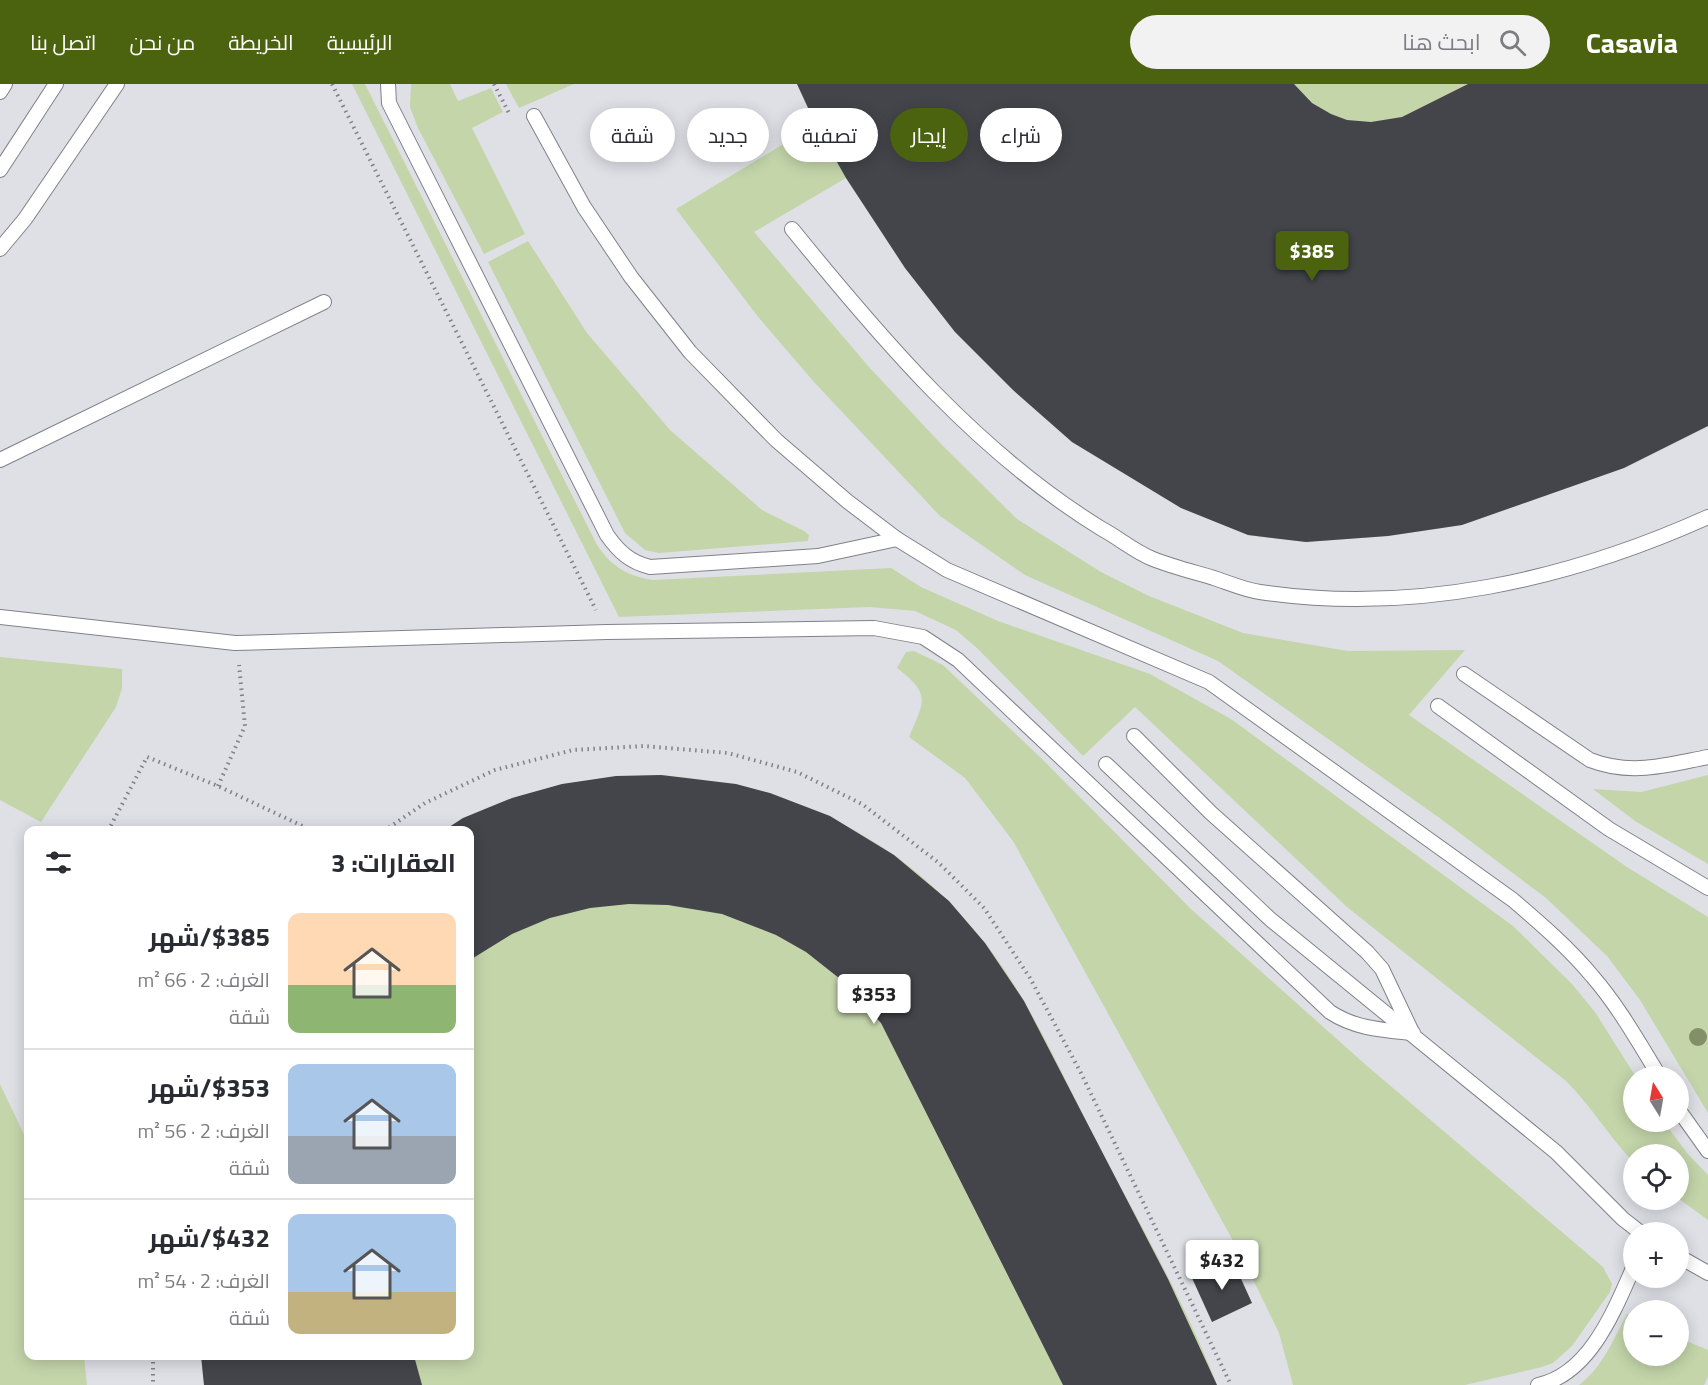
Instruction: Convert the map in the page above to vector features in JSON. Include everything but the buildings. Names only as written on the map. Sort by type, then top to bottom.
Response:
[{"type":"lane","points":[[0,92],[5,84]]},
{"type":"lane","points":[[0,170],[56,84]]},
{"type":"lane","points":[[0,249],[25,219],[117,84]]},
{"type":"lane","points":[[388,84],[389,103],[394,114],[607,535],[626,558],[636,564],[650,567],[818,556],[897,539]]},
{"type":"lane","points":[[534,116],[584,207],[631,278],[690,352],[776,440],[897,539],[947,570],[1182,669],[1234,698],[1513,900],[1545,928],[1594,977],[1627,1022],[1653,1066]]},
{"type":"lane","points":[[792,229],[876,332],[1005,460],[1075,512],[1151,558],[1258,592],[1364,600],[1482,590],[1569,569],[1654,542],[1708,518]]},
{"type":"lane","points":[[0,460],[324,302]]},
{"type":"lane","points":[[0,617],[235,643],[607,632],[874,628],[923,637],[958,660],[1330,1012],[1361,1028],[1413,1034]]},
{"type":"lane","points":[[1464,674],[1590,760],[1603,765],[1621,770],[1644,769],[1708,757]]},
{"type":"lane","points":[[1438,706],[1609,829],[1708,888]]},
{"type":"lane","points":[[1134,736],[1211,813],[1367,952],[1382,969],[1413,1034]]},
{"type":"lane","points":[[1106,764],[1270,919],[1556,1152],[1627,1222]]},
{"type":"lane","points":[[1689,1124],[1708,1151]]},
{"type":"lane","points":[[1689,1262],[1708,1273]]},
{"type":"lane","points":[[1538,1385],[1558,1379],[1579,1363],[1616,1308],[1625,1288]]},
{"type":"path","points":[[332,84],[607,632]]},
{"type":"path","points":[[218,786],[245,726],[235,643]]},
{"type":"path","points":[[391,826],[425,803],[495,770],[573,750],[644,746],[728,753],[797,772],[862,804],[939,862],[984,908],[1030,978],[1081,1073],[1231,1385]]},
{"type":"path","points":[[111,826],[147,757],[218,786],[302,826]]},
{"type":"path","points":[[153,1360],[153,1385]]},
{"type":"green space","points":[[352,84],[365,84],[596,543],[613,564],[627,573],[653,580],[891,568],[921,587],[998,621],[1150,674],[1231,719],[1513,926],[1572,984],[1595,1012],[1629,1066],[1623,1066],[1623,1132],[1671,1132],[1680,1144],[1623,1144],[1623,1150],[1566,1081],[1347,907],[1135,707],[1083,756],[978,649],[956,630],[915,611],[870,607],[619,617]]},
{"type":"green space","points":[[411,84],[450,84],[458,101],[491,88],[503,112],[472,128],[525,234],[484,254],[418,128],[410,107]]},
{"type":"green space","points":[[506,84],[574,84],[519,108]]},
{"type":"green space","points":[[797,84],[1708,84],[1708,426],[1624,468],[1462,525],[1388,536],[1306,542],[1248,535],[1181,508],[1072,442],[1013,390],[955,332],[905,268],[846,178],[754,232],[869,367],[942,445],[1017,519],[1101,572],[1149,596],[1243,633],[1348,651],[1465,650],[1409,715],[1627,867],[1708,917],[1708,1113],[1689,1081],[1689,1066],[1680,1066],[1640,1000],[1607,956],[1546,898],[1441,819],[1218,661],[1025,575],[940,516],[814,382],[759,318],[676,209],[754,162],[769,162],[769,153],[781,146],[781,162],[878,162],[878,108],[808,108]]},
{"type":"green space","points":[[528,241],[587,333],[670,430],[762,510],[809,535],[808,541],[659,553],[645,550],[625,533],[488,262]]},
{"type":"green space","points":[[914,651],[943,665],[1041,758],[1191,909],[1366,1065],[1603,1267],[1612,1284],[1610,1292],[1572,1346],[1553,1363],[1465,1385],[1293,1385],[1279,1333],[1242,1257],[1013,841],[965,778],[909,737],[922,699],[916,685],[897,668],[906,652]]},
{"type":"green space","points":[[0,657],[122,669],[122,688],[116,707],[41,822],[0,800]]},
{"type":"green space","points":[[661,775],[709,781],[755,791],[799,805],[841,823],[881,846],[918,874],[953,906],[1002,966],[1032,1015],[1176,1293],[1217,1385],[204,1385],[201,1360],[474,1360],[474,826],[452,826],[494,805],[548,788],[632,776]]},
{"type":"green space","points":[[1708,775],[1708,864],[1635,821],[1593,789],[1641,792]]},
{"type":"green space","points":[[0,1084],[24,1135],[24,1360],[84,1360],[87,1385],[0,1385]]},
{"type":"green space","points":[[1689,1155],[1708,1175],[1708,1220],[1689,1206]]},
{"type":"green space","points":[[1623,1322],[1623,1366],[1689,1366],[1689,1342],[1708,1350],[1708,1377],[1704,1385],[1579,1385],[1595,1370]]}]
